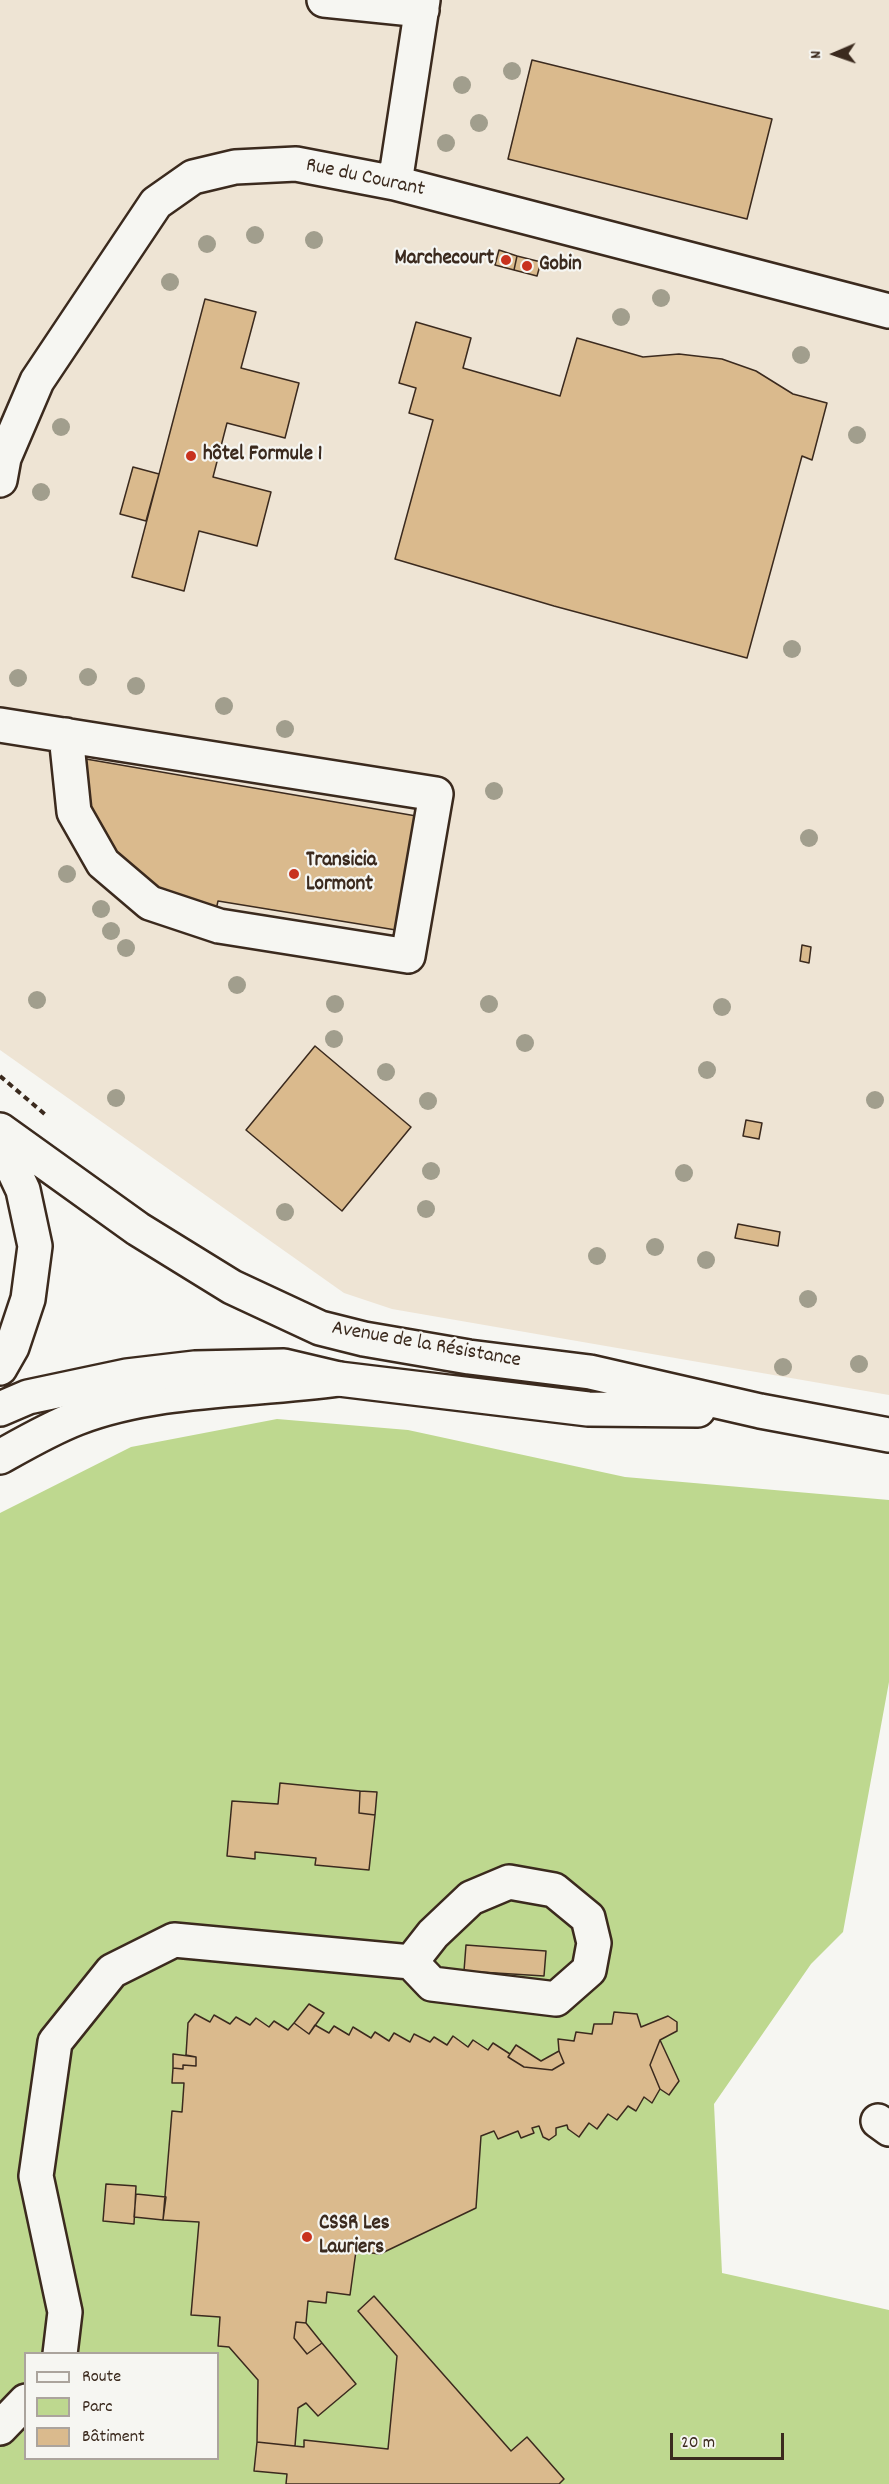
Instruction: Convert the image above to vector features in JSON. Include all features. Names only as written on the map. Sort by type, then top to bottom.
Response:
[{"type":"main road","points":[[324,0],[422,5],[395,183]]},
{"type":"main road","name":"Rue du Courant","points":[[0,480],[4,458],[37,381],[156,203],[193,177],[235,167],[296,164],[395,183],[889,311]]},
{"type":"main road","points":[[0,725],[66,735],[436,794],[408,956],[219,926],[150,903],[103,863],[74,813],[66,735]]},
{"type":"main road","name":"Avenue de la Résistance","points":[[0,1130],[148,1235],[232,1287],[320,1328],[364,1339],[469,1357],[590,1372],[760,1411],[889,1435]]},
{"type":"main road","points":[[0,1141],[23,1190],[34,1246],[28,1299],[12,1347],[0,1368]]},
{"type":"main road","name":"Avenue de la Résistance","points":[[0,1409],[28,1398],[116,1378],[195,1368],[284,1366],[339,1379],[588,1409],[760,1411]]},
{"type":"main road","name":"Avenue de la Résistance","points":[[0,1457],[78,1418],[132,1403],[196,1393],[284,1387],[339,1379]]},
{"type":"main road","points":[[60,2352],[65,2312],[36,2176],[55,2042],[112,1971],[174,1940],[411,1962],[432,1984],[495,1993],[556,1998],[589,1970],[594,1943],[588,1918],[554,1890],[509,1882],[471,1898],[433,1934],[411,1962]]},
{"type":"main road","points":[[0,2428],[24,2403]]},
{"type":"shaded area","points":[[0,0],[889,0],[889,1395],[392,1309],[344,1293],[0,1050]]},
{"type":"green space","points":[[277,1419],[408,1430],[625,1477],[889,1500],[889,1682],[843,1932],[811,1964],[714,2104],[722,2273],[889,2310],[889,2484],[0,2484],[0,1513],[131,1447]]},
{"type":"building","points":[[532,60],[772,119],[747,219],[508,159]]},
{"type":"building","name":"Marchecourt","points":[[499,250],[517,256],[514,270],[495,265]]},
{"type":"building","name":"Gobin","points":[[517,256],[541,262],[537,276],[514,270]]},
{"type":"building","name":"hôtel Formule 1","points":[[205,299],[256,312],[241,368],[299,383],[285,438],[227,423],[213,477],[271,492],[257,546],[199,531],[184,591],[132,577]]},
{"type":"building","points":[[416,322],[471,338],[463,368],[560,396],[577,338],[643,357],[679,354],[722,359],[756,371],[793,394],[827,403],[812,460],[802,456],[747,658],[554,606],[395,559],[433,420],[409,413],[416,388],[399,383]]},
{"type":"building","points":[[133,467],[159,474],[146,521],[120,514]]},
{"type":"building","points":[[86,759],[422,817],[402,931],[218,901],[216,910],[167,900],[128,869],[106,841],[91,806]]},
{"type":"building","points":[[802,945],[811,947],[809,963],[800,961]]},
{"type":"building","points":[[315,1046],[411,1127],[342,1211],[246,1130]]},
{"type":"building","points":[[746,1120],[762,1123],[759,1139],[743,1136]]},
{"type":"building","points":[[738,1224],[780,1232],[778,1246],[735,1238]]},
{"type":"building","points":[[280,1783],[360,1791],[359,1813],[375,1815],[369,1870],[315,1865],[316,1858],[255,1852],[255,1859],[227,1856],[232,1801],[278,1804]]},
{"type":"building","points":[[360,1791],[377,1792],[375,1815],[359,1813]]},
{"type":"building","points":[[466,1945],[546,1951],[544,1976],[464,1971]]},
{"type":"building","points":[[309,2004],[324,2013],[309,2034],[294,2023]]},
{"type":"building","name":"CSSR Les Lauriers","points":[[614,2012],[637,2014],[641,2027],[668,2016],[677,2022],[677,2031],[660,2040],[650,2065],[660,2089],[652,2103],[644,2097],[636,2111],[628,2106],[617,2120],[608,2114],[597,2129],[589,2123],[579,2137],[568,2129],[567,2125],[556,2128],[556,2135],[549,2140],[543,2137],[539,2126],[532,2128],[534,2133],[521,2138],[518,2131],[498,2139],[494,2131],[481,2136],[476,2208],[380,2254],[356,2251],[350,2295],[327,2292],[326,2303],[308,2301],[306,2323],[296,2322],[294,2338],[307,2354],[322,2343],[356,2384],[318,2416],[306,2403],[298,2408],[295,2446],[257,2442],[258,2380],[229,2347],[218,2346],[220,2317],[191,2315],[199,2222],[163,2220],[172,2111],[182,2112],[184,2083],[172,2083],[173,2068],[183,2069],[183,2065],[196,2066],[196,2057],[186,2055],[188,2023],[195,2014],[210,2022],[214,2015],[230,2024],[236,2017],[250,2025],[256,2018],[269,2027],[274,2021],[288,2030],[294,2023],[309,2034],[315,2025],[329,2033],[334,2026],[349,2035],[353,2027],[371,2038],[375,2032],[389,2041],[394,2033],[410,2042],[414,2034],[430,2042],[434,2037],[447,2045],[453,2036],[468,2047],[473,2040],[488,2050],[493,2043],[510,2054],[508,2057],[524,2067],[552,2070],[564,2063],[559,2051],[558,2039],[574,2041],[576,2032],[592,2034],[594,2024],[612,2024]]},
{"type":"building","points":[[660,2040],[679,2081],[669,2095],[660,2089],[650,2065]]},
{"type":"building","points":[[516,2045],[541,2061],[559,2051],[564,2063],[552,2070],[524,2067],[508,2057]]},
{"type":"building","points":[[173,2054],[196,2057],[196,2066],[183,2065],[183,2069],[173,2068]]},
{"type":"building","points":[[106,2184],[136,2186],[134,2224],[103,2221]]},
{"type":"building","points":[[136,2194],[166,2197],[163,2220],[134,2217]]},
{"type":"building","points":[[374,2296],[511,2451],[527,2437],[564,2479],[559,2484],[286,2484],[287,2474],[254,2471],[257,2442],[304,2447],[304,2440],[388,2449],[397,2356],[358,2311]]},
{"type":"building","points":[[296,2322],[306,2323],[322,2343],[307,2354],[294,2338]]},
{"type":"place","name":"Marchecourt","points":[[506,260]]},
{"type":"place","name":"Gobin","points":[[527,266]]},
{"type":"place","name":"hôtel Formule 1","points":[[191,456]]},
{"type":"place","name":"Transicia Lormont","points":[[294,874]]},
{"type":"place","name":"CSSR Les Lauriers","points":[[307,2237]]}]
